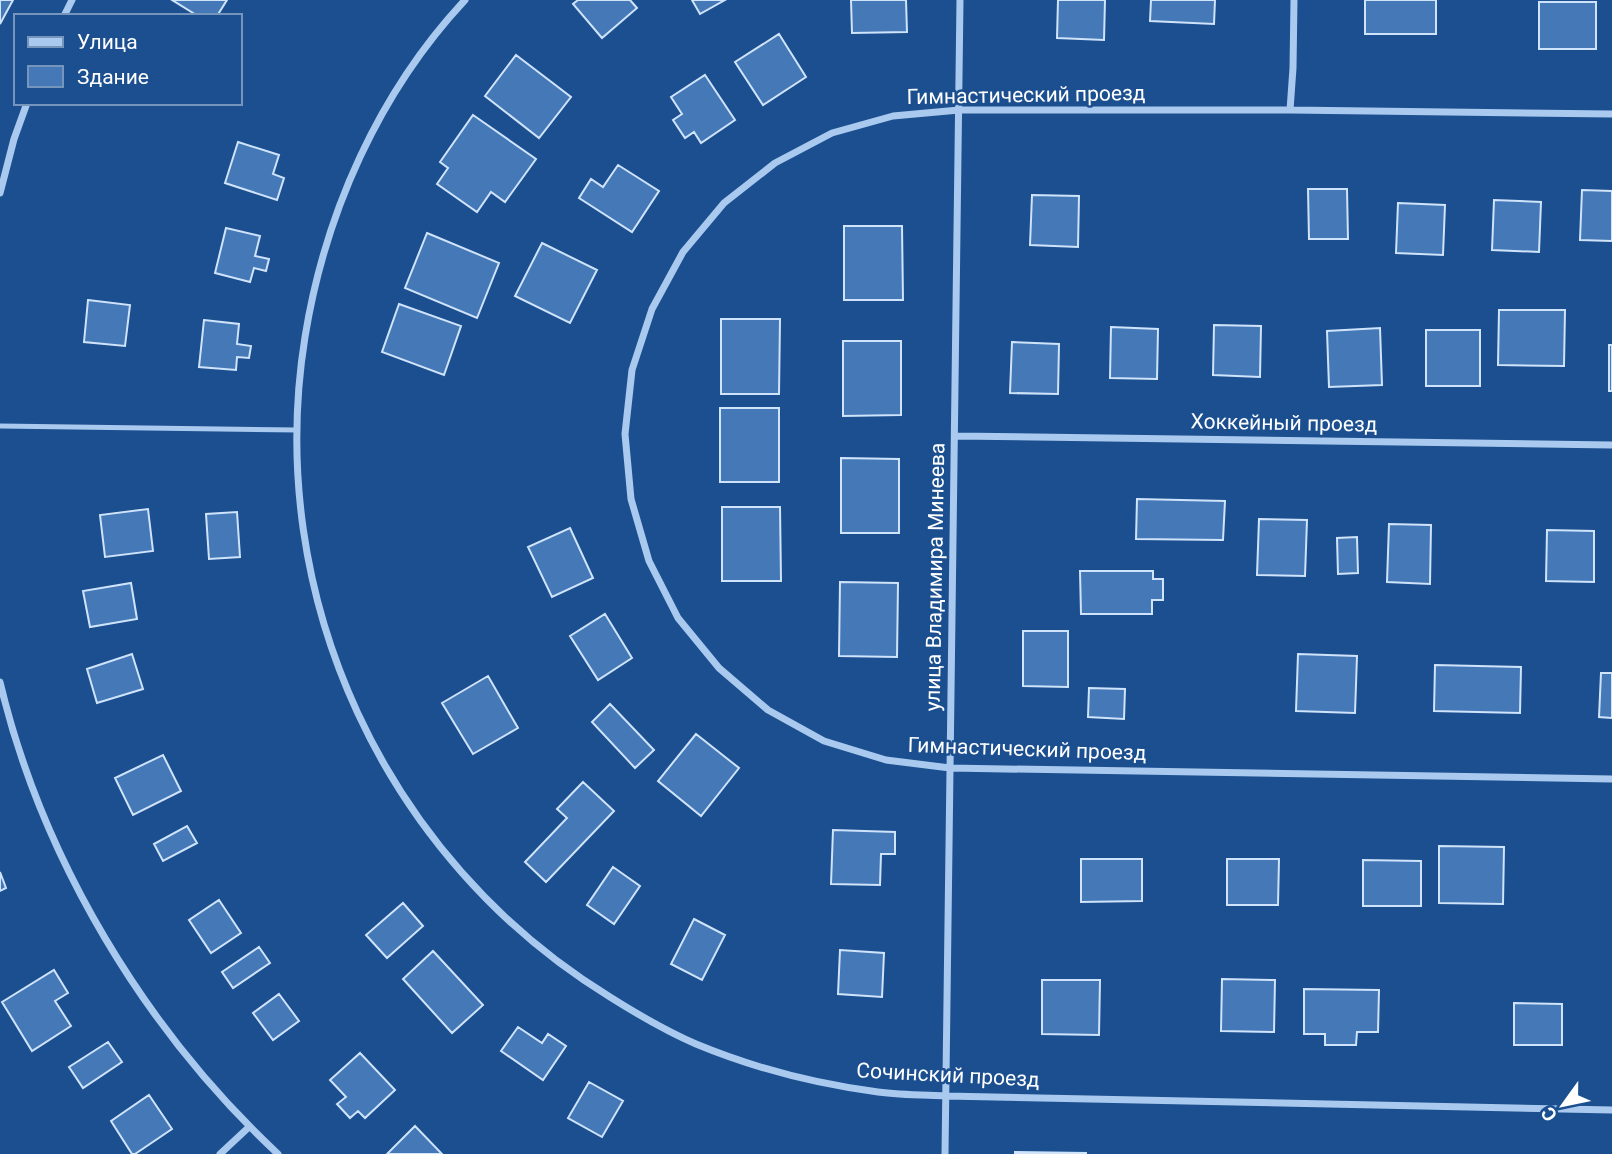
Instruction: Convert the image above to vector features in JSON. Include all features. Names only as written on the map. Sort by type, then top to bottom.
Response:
[{"type":"street","name":"Сочинский проезд","points":[[465,0],[412,66],[378,121],[350,179],[327,239],[311,301],[301,365],[297,430],[299,494],[308,558],[323,621],[344,682],[370,741],[403,797],[441,849],[483,897],[531,941],[582,981],[637,1014],[695,1043],[756,1065],[818,1082],[881,1093],[946,1096],[1612,1110]]},
{"type":"street","name":"улица Владимира Минеева","points":[[946,1154],[960,0]]},
{"type":"street","points":[[1290,110],[1294,0]]},
{"type":"street","points":[[0,193],[26,105]]},
{"type":"street","name":"Гимнастический проезд","points":[[1612,114],[959,110],[894,116],[832,133],[775,163],[724,203],[683,253],[652,309],[632,370],[625,434],[631,499],[649,561],[678,618],[719,668],[768,710],[824,741],[886,760],[950,768],[1612,779]]},
{"type":"street","name":"Хоккейный проезд","points":[[955,436],[1612,445]]},
{"type":"street","points":[[0,682],[7,712],[39,803],[79,891],[128,975],[185,1054],[248,1126],[278,1154]]},
{"type":"street","points":[[220,1154],[248,1126]]},
{"type":"lane","points":[[0,426],[297,430]]},
{"type":"building","points":[[0,0],[13,0],[0,24]]},
{"type":"building","points":[[172,0],[227,0],[218,14],[195,14]]},
{"type":"building","points":[[578,0],[630,0],[637,8],[602,38],[573,4]]},
{"type":"building","points":[[692,0],[725,0],[700,14]]},
{"type":"building","points":[[851,0],[906,0],[907,32],[852,33]]},
{"type":"building","points":[[1058,0],[1105,0],[1104,40],[1057,38]]},
{"type":"building","points":[[1151,0],[1215,0],[1214,24],[1150,21]]},
{"type":"building","points":[[1365,0],[1436,0],[1436,34],[1365,34]]},
{"type":"building","points":[[1539,2],[1596,2],[1596,49],[1539,49]]},
{"type":"building","points":[[779,34],[806,77],[763,105],[735,62]]},
{"type":"building","points":[[516,55],[571,97],[539,138],[485,96]]},
{"type":"building","points":[[705,75],[735,120],[701,143],[694,132],[685,138],[673,120],[682,114],[671,97]]},
{"type":"building","points":[[473,115],[536,159],[505,202],[491,192],[477,212],[437,184],[448,168],[440,162]]},
{"type":"building","points":[[238,142],[279,155],[273,174],[284,178],[277,200],[225,183]]},
{"type":"building","points":[[618,165],[659,191],[632,232],[579,198],[591,179],[603,187]]},
{"type":"building","points":[[1308,189],[1347,189],[1348,239],[1309,239]]},
{"type":"building","points":[[1582,190],[1612,191],[1612,241],[1580,240]]},
{"type":"building","points":[[1032,195],[1079,196],[1078,247],[1030,245]]},
{"type":"building","points":[[1494,200],[1541,202],[1539,252],[1492,250]]},
{"type":"building","points":[[1398,203],[1445,205],[1443,255],[1396,253]]},
{"type":"building","points":[[844,226],[902,226],[903,300],[844,300]]},
{"type":"building","points":[[226,228],[260,236],[255,256],[269,259],[266,271],[254,268],[250,282],[215,273]]},
{"type":"building","points":[[427,233],[499,263],[477,318],[405,288]]},
{"type":"building","points":[[542,243],[597,270],[570,323],[515,296]]},
{"type":"building","points":[[88,300],[130,305],[125,346],[84,342]]},
{"type":"building","points":[[399,304],[461,326],[444,375],[382,352]]},
{"type":"building","points":[[1499,310],[1565,310],[1564,366],[1498,365]]},
{"type":"building","points":[[721,319],[780,319],[779,394],[721,394]]},
{"type":"building","points":[[204,320],[239,324],[237,344],[251,346],[249,358],[237,357],[236,370],[199,367]]},
{"type":"building","points":[[1214,325],[1261,326],[1260,377],[1213,375]]},
{"type":"building","points":[[1111,327],[1158,329],[1157,379],[1110,378]]},
{"type":"building","points":[[1380,328],[1382,385],[1329,387],[1327,331]]},
{"type":"building","points":[[1426,330],[1480,330],[1480,386],[1426,386]]},
{"type":"building","points":[[843,341],[901,341],[901,415],[843,416]]},
{"type":"building","points":[[1012,342],[1059,344],[1058,394],[1010,393]]},
{"type":"building","points":[[1609,345],[1612,345],[1612,391],[1609,391]]},
{"type":"building","points":[[720,408],[779,408],[779,482],[720,482]]},
{"type":"building","points":[[841,458],[899,459],[899,533],[841,533]]},
{"type":"building","points":[[1137,499],[1225,501],[1223,540],[1136,539]]},
{"type":"building","points":[[722,507],[780,507],[781,581],[722,581]]},
{"type":"building","points":[[148,509],[153,551],[105,557],[100,515]]},
{"type":"building","points":[[237,512],[240,557],[209,559],[206,514]]},
{"type":"building","points":[[1259,519],[1307,520],[1305,576],[1257,575]]},
{"type":"building","points":[[1389,524],[1431,525],[1430,584],[1387,582]]},
{"type":"building","points":[[570,528],[593,578],[552,597],[528,547]]},
{"type":"building","points":[[1547,530],[1594,531],[1594,582],[1546,581]]},
{"type":"building","points":[[1357,537],[1358,573],[1338,574],[1337,538]]},
{"type":"building","points":[[1080,571],[1153,571],[1153,579],[1163,579],[1163,600],[1152,600],[1152,614],[1081,614]]},
{"type":"building","points":[[840,582],[898,583],[897,657],[839,656]]},
{"type":"building","points":[[131,583],[137,619],[90,627],[83,591]]},
{"type":"building","points":[[605,614],[632,658],[598,680],[570,636]]},
{"type":"building","points":[[1023,631],[1068,631],[1068,687],[1023,686]]},
{"type":"building","points":[[132,654],[143,689],[97,703],[87,669]]},
{"type":"building","points":[[1298,654],[1357,656],[1355,713],[1296,711]]},
{"type":"building","points":[[1435,665],[1521,667],[1520,713],[1434,711]]},
{"type":"building","points":[[1601,673],[1612,673],[1612,718],[1599,717]]},
{"type":"building","points":[[488,676],[518,728],[473,754],[442,703]]},
{"type":"building","points":[[1089,688],[1125,689],[1124,719],[1088,717]]},
{"type":"building","points":[[610,704],[654,750],[635,768],[592,722]]},
{"type":"building","points":[[696,734],[739,768],[701,816],[658,781]]},
{"type":"building","points":[[163,755],[181,791],[133,815],[115,778]]},
{"type":"building","points":[[583,782],[614,811],[546,882],[525,862],[567,818],[557,809]]},
{"type":"building","points":[[187,826],[197,843],[163,861],[154,844]]},
{"type":"building","points":[[833,830],[895,832],[895,854],[881,854],[880,885],[831,884]]},
{"type":"building","points":[[1439,846],[1504,847],[1503,904],[1439,903]]},
{"type":"building","points":[[1081,859],[1142,859],[1142,901],[1081,902]]},
{"type":"building","points":[[1227,859],[1279,859],[1278,905],[1227,905]]},
{"type":"building","points":[[1363,860],[1421,861],[1421,906],[1363,906]]},
{"type":"building","points":[[613,867],[640,886],[614,924],[587,905]]},
{"type":"building","points":[[0,872],[6,888],[0,891]]},
{"type":"building","points":[[219,900],[241,933],[211,953],[189,920]]},
{"type":"building","points":[[403,903],[423,926],[387,958],[366,935]]},
{"type":"building","points":[[694,919],[725,935],[702,980],[671,964]]},
{"type":"building","points":[[259,947],[270,963],[233,988],[222,972]]},
{"type":"building","points":[[840,950],[884,953],[882,997],[838,994]]},
{"type":"building","points":[[433,951],[483,1005],[452,1033],[403,979]]},
{"type":"building","points":[[54,970],[68,993],[55,1001],[71,1026],[32,1051],[2,1002]]},
{"type":"building","points":[[1222,979],[1275,980],[1274,1032],[1221,1031]]},
{"type":"building","points":[[1042,980],[1100,980],[1099,1035],[1042,1034]]},
{"type":"building","points":[[1304,989],[1379,990],[1378,1032],[1357,1032],[1356,1045],[1325,1045],[1325,1034],[1304,1034]]},
{"type":"building","points":[[279,994],[299,1021],[273,1040],[253,1013]]},
{"type":"building","points":[[1514,1003],[1562,1004],[1562,1045],[1514,1045]]},
{"type":"building","points":[[518,1027],[542,1043],[548,1034],[566,1046],[543,1080],[501,1051]]},
{"type":"building","points":[[108,1042],[122,1062],[83,1088],[69,1067]]},
{"type":"building","points":[[360,1053],[395,1090],[365,1118],[358,1111],[350,1118],[337,1104],[346,1097],[330,1080]]},
{"type":"building","points":[[589,1082],[623,1101],[602,1137],[568,1118]]},
{"type":"building","points":[[149,1095],[172,1129],[132,1154],[111,1121]]},
{"type":"building","points":[[415,1126],[442,1154],[387,1154]]},
{"type":"building","points":[[1086,1153],[1086,1154],[1015,1154]]}]
